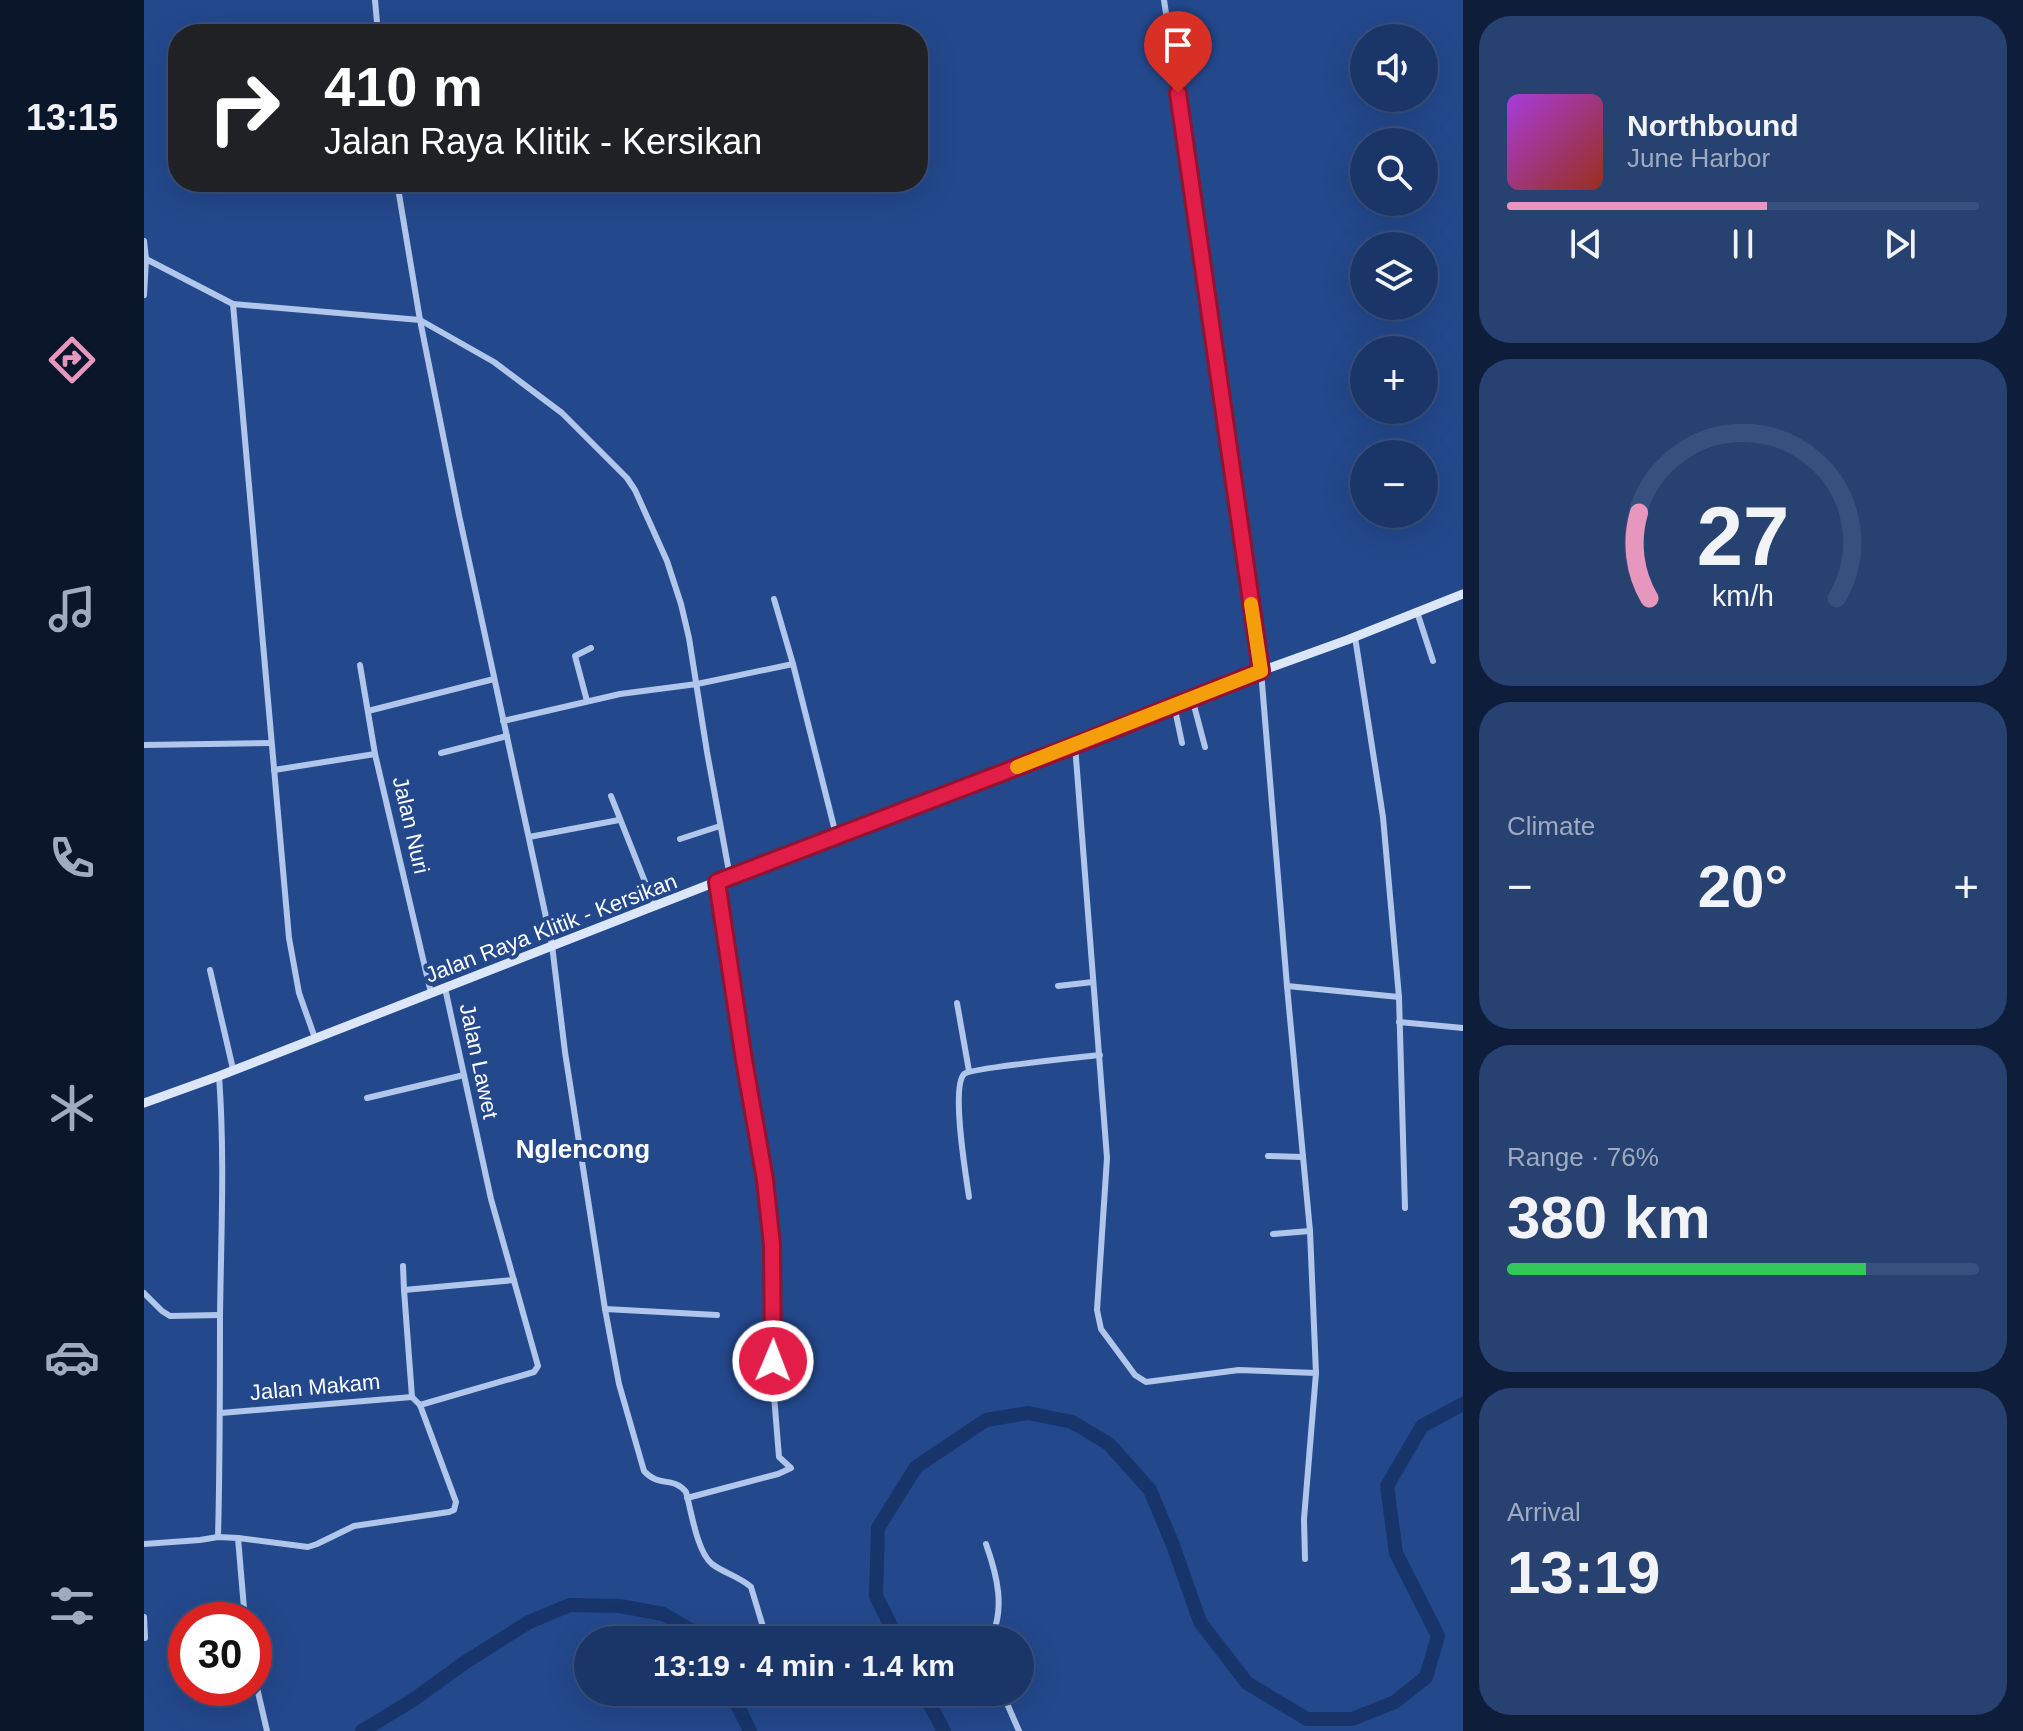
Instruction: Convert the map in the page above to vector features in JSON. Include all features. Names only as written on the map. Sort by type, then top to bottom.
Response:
[{"type":"street","points":[[375,0],[377,24]]},
{"type":"street","points":[[1164,0],[1261,671],[1310,1231],[1316,1373],[1304,1519],[1305,1559]]},
{"type":"street","points":[[399,192],[420,320],[459,515],[552,945],[571,1099],[619,1384],[644,1471],[651,1479],[681,1486],[686,1492],[704,1552],[712,1564],[751,1587],[763,1626]]},
{"type":"street","points":[[144,241],[144,295]]},
{"type":"street","points":[[146,259],[233,304],[420,320],[515,376],[562,413],[627,478],[667,561],[681,604],[730,877]]},
{"type":"street","points":[[233,304],[289,938],[299,993],[315,1038]]},
{"type":"street","name":"Jalan Raya Klitik - Kersikan","points":[[144,1103],[1463,594]]},
{"type":"street","points":[[774,599],[836,835]]},
{"type":"street","points":[[1417,612],[1433,661]]},
{"type":"street","points":[[1355,637],[1383,817],[1399,997],[1405,1208]]},
{"type":"street","points":[[587,701],[575,656],[591,648]]},
{"type":"street","points":[[503,721],[620,694],[697,684],[793,664]]},
{"type":"street","name":"Jalan Nuri","points":[[360,665],[375,754],[431,993]]},
{"type":"street","points":[[368,711],[494,679]]},
{"type":"street","points":[[1192,698],[1205,747]]},
{"type":"street","points":[[1174,705],[1182,743]]},
{"type":"street","points":[[441,753],[507,736]]},
{"type":"street","points":[[144,745],[271,743]]},
{"type":"street","points":[[1075,745],[1107,1158],[1097,1310],[1101,1329],[1135,1375],[1146,1382],[1239,1370],[1316,1373]]},
{"type":"street","points":[[274,770],[375,754]]},
{"type":"street","points":[[611,796],[655,907]]},
{"type":"street","points":[[529,837],[619,820]]},
{"type":"street","points":[[680,839],[720,826]]},
{"type":"street","points":[[687,1498],[791,1468],[779,1457],[773,1383],[772,1245],[767,1193],[717,882]]},
{"type":"street","points":[[210,970],[233,1069]]},
{"type":"street","points":[[1058,986],[1093,982]]},
{"type":"street","points":[[1287,986],[1399,997]]},
{"type":"street","name":"Jalan Lawet","points":[[420,1405],[537,1370],[538,1366],[491,1199],[445,988]]},
{"type":"street","points":[[957,1003],[969,1071]]},
{"type":"street","points":[[1399,1022],[1463,1028]]},
{"type":"street","points":[[969,1197],[958,1110],[964,1074],[1100,1055]]},
{"type":"street","points":[[367,1098],[464,1075]]},
{"type":"street","points":[[218,1537],[222,1114],[219,1076]]},
{"type":"street","points":[[1268,1156],[1303,1157]]},
{"type":"street","points":[[1273,1234],[1310,1231]]},
{"type":"street","points":[[144,1544],[218,1537],[308,1547],[354,1526],[454,1510],[456,1502],[420,1405],[412,1397],[403,1266]]},
{"type":"street","points":[[404,1290],[514,1280]]},
{"type":"street","points":[[144,1293],[170,1316],[220,1315]]},
{"type":"street","points":[[605,1309],[717,1315]]},
{"type":"street","name":"Jalan Makam","points":[[221,1413],[412,1397]]},
{"type":"street","points":[[238,1538],[243,1602]]},
{"type":"street","points":[[986,1544],[998,1589],[996,1626]]},
{"type":"street","points":[[144,1617],[145,1638]]},
{"type":"street","points":[[261,1706],[267,1731]]},
{"type":"street","points":[[1008,1706],[1019,1731]]},
{"type":"waterway","points":[[891,1626],[876,1596],[878,1528],[916,1467],[986,1420],[1028,1413],[1072,1422],[1109,1444],[1150,1490],[1200,1622],[1247,1683],[1307,1719],[1352,1719],[1395,1702],[1426,1677],[1438,1636],[1396,1553],[1387,1486],[1422,1426],[1463,1404]]},
{"type":"waterway","points":[[362,1731],[529,1622],[570,1605],[620,1606],[663,1614],[684,1626]]},
{"type":"waterway","points":[[738,1706],[750,1731]]},
{"type":"waterway","points":[[931,1706],[944,1731]]},
{"type":"slow traffic","points":[[1017,767],[1261,671],[1251,604]]},
{"type":"district","name":"Nglencong","points":[[583,1149]]},
{"type":"route","points":[[773,1361],[772,1245],[765,1180],[717,882],[1261,671],[1178,93]]}]
